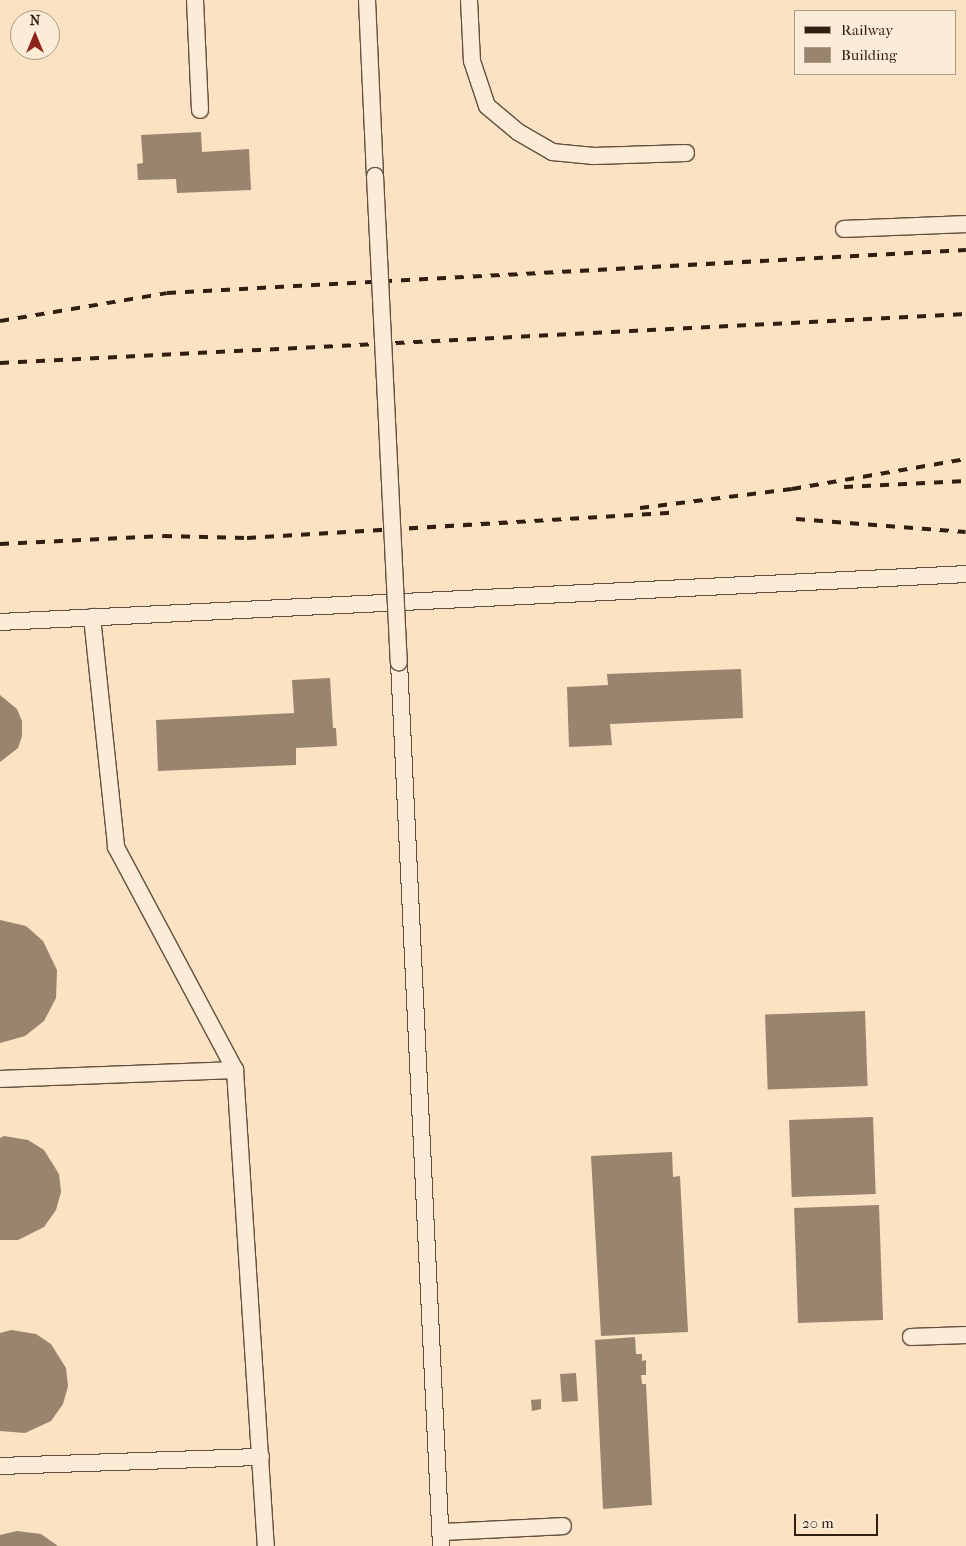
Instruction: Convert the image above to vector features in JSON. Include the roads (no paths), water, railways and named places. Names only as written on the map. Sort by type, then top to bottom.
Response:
[{"type":"lane","points":[[195,0],[200,110]]},
{"type":"lane","points":[[367,0],[441,1539],[563,1526]]},
{"type":"lane","points":[[469,0],[472,61],[487,106],[518,132],[552,152],[594,156],[686,153]]},
{"type":"lane","points":[[844,229],[966,224]]},
{"type":"lane","points":[[0,622],[966,574]]},
{"type":"lane","points":[[92,617],[116,847],[236,1070],[266,1546]]},
{"type":"lane","points":[[0,1079],[236,1070]]},
{"type":"lane","points":[[911,1337],[966,1335]]},
{"type":"lane","points":[[0,1466],[261,1457]]},
{"type":"railway","points":[[0,321],[167,293],[966,250]]},
{"type":"railway","points":[[0,363],[966,314]]},
{"type":"railway","points":[[640,508],[792,489],[966,459]]},
{"type":"railway","points":[[844,487],[966,481]]},
{"type":"railway","points":[[0,544],[163,536],[247,538],[671,513]]},
{"type":"railway","points":[[796,519],[966,532]]}]
